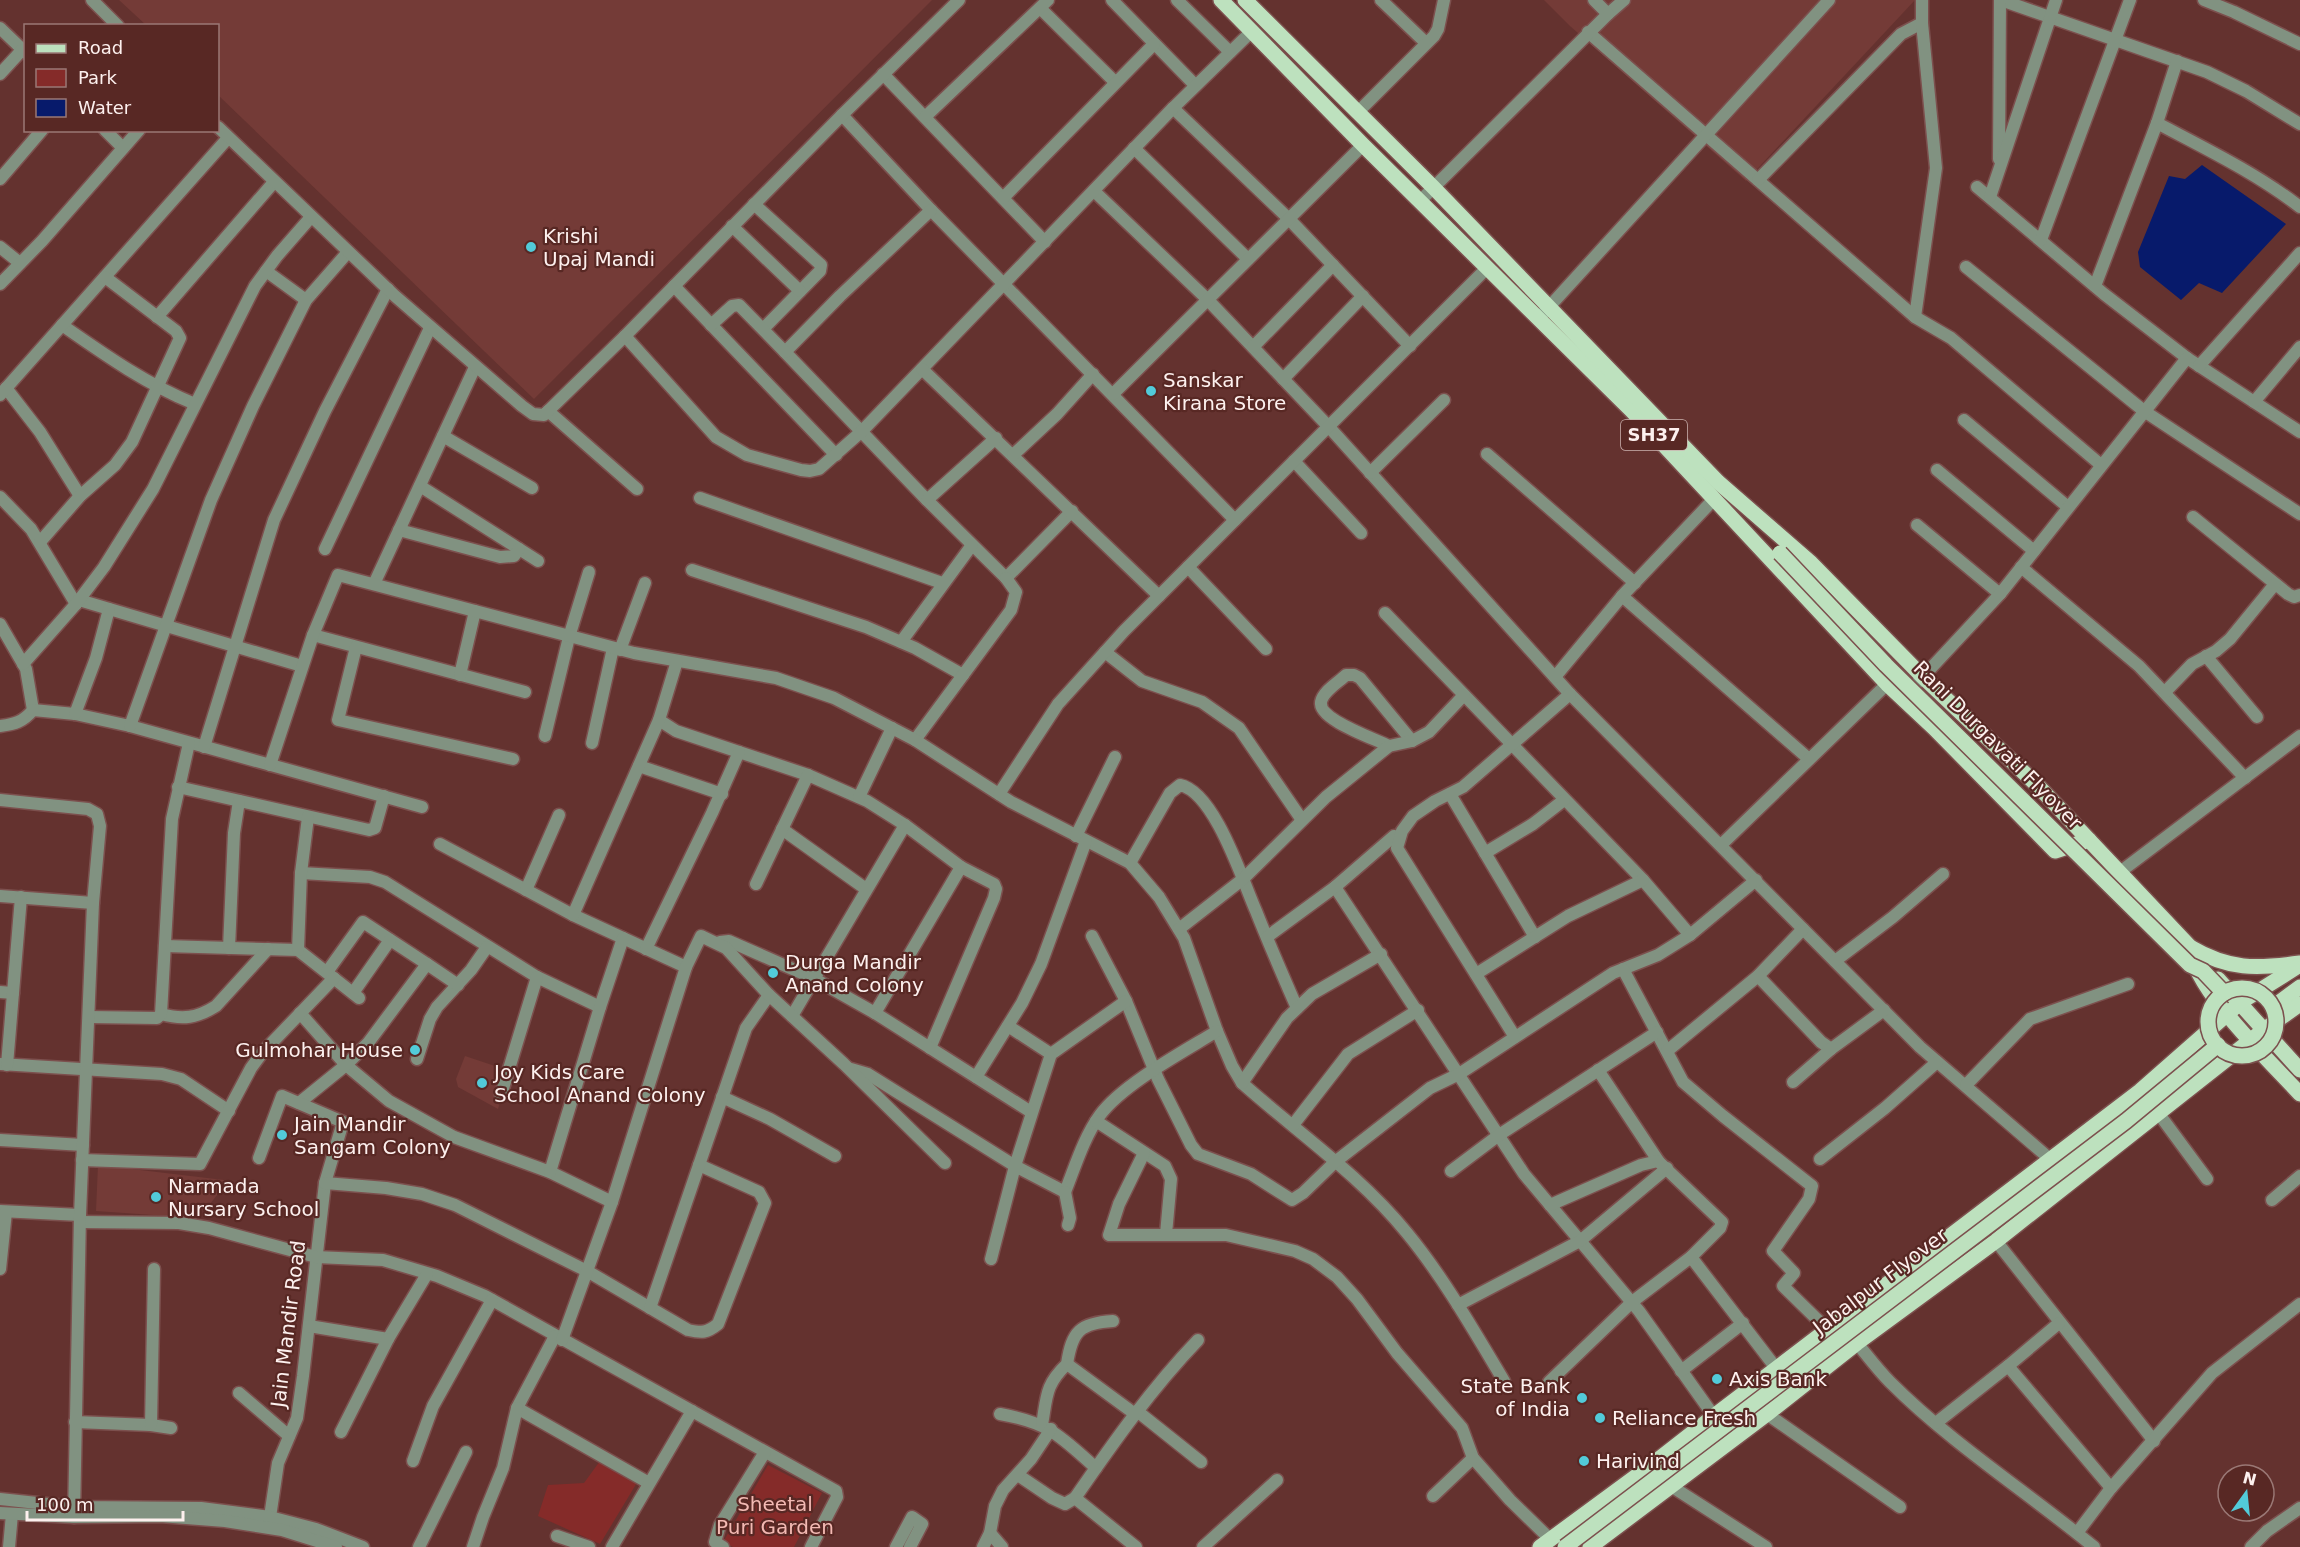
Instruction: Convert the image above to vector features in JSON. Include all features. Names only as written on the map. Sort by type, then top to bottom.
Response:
[{"type":"main road","name":"SH37","points":[[1221,0],[1487,268],[1544,313],[1887,684],[1934,728],[2055,851],[2089,840]]},
{"type":"main road","points":[[1251,3],[1433,187],[1544,313],[1718,482],[1811,563],[1922,676],[2014,762],[2120,872],[2190,956],[2199,976],[2228,1013],[2300,1094]]},
{"type":"main road","name":"Rani Durgavati Flyover","points":[[1768,525],[1780,553]]},
{"type":"main road","name":"Rani Durgavati Flyover","points":[[1749,536],[1780,553],[1886,664],[2190,956],[2203,970],[2219,997]]},
{"type":"main road","points":[[2190,956],[2231,965],[2300,964]]},
{"type":"main road","points":[[2190,956],[2207,967],[2241,1002],[2300,1071]]},
{"type":"main road","points":[[1545,1543],[1650,1466],[2140,1091],[2241,1002],[2300,964]]},
{"type":"main road","points":[[2273,1007],[2300,987]]},
{"type":"main road","points":[[2236,988],[2247,988],[2258,991],[2267,998],[2277,1017],[2272,1039],[2265,1047],[2245,1056],[2234,1055],[2218,1045],[2210,1033],[2208,1022],[2210,1011],[2219,997],[2236,988]]},
{"type":"main road","points":[[1590,1547],[1857,1343],[1996,1241],[2265,1029],[2300,1004]]},
{"type":"main road","name":"Jabalpur Flyover","points":[[1565,1547],[2126,1121],[2218,1045]]},
{"type":"street","points":[[93,0],[116,24]]},
{"type":"street","points":[[219,128],[430,328],[533,414],[544,415],[842,115],[960,0]]},
{"type":"street","points":[[1112,0],[1195,85]]},
{"type":"street","points":[[1177,0],[1230,51]]},
{"type":"street","points":[[1381,0],[1426,43]]},
{"type":"street","points":[[1358,112],[1438,29],[1444,0]]},
{"type":"street","points":[[1594,0],[1608,14]]},
{"type":"street","points":[[1420,201],[1588,32],[1624,0]]},
{"type":"street","points":[[1544,313],[1829,0]]},
{"type":"street","points":[[1915,317],[1936,168],[1922,23],[1922,0]]},
{"type":"street","points":[[1998,172],[2001,0],[2207,72],[2246,91],[2300,124]]},
{"type":"street","points":[[1990,197],[2056,0]]},
{"type":"street","points":[[2041,240],[2130,0]]},
{"type":"street","points":[[2204,0],[2300,44]]},
{"type":"street","points":[[925,117],[1044,4],[1115,82]]},
{"type":"street","points":[[1758,180],[1901,34],[1922,23]]},
{"type":"street","points":[[0,28],[24,51],[0,74]]},
{"type":"street","points":[[625,336],[716,437],[734,449],[767,461],[810,471],[819,469],[862,431],[1195,85],[1252,31]]},
{"type":"street","points":[[1588,32],[1915,317],[1951,338],[2102,465]]},
{"type":"street","points":[[1003,198],[1154,44]]},
{"type":"street","points":[[2095,286],[2157,123],[2177,61]]},
{"type":"street","points":[[884,74],[1045,242]]},
{"type":"street","points":[[1173,108],[1288,218],[1410,346]]},
{"type":"street","points":[[842,115],[931,210],[1235,520]]},
{"type":"street","points":[[2157,123],[2280,191],[2300,207]]},
{"type":"street","points":[[0,179],[40,132]]},
{"type":"street","points":[[107,132],[123,148]]},
{"type":"street","points":[[0,284],[137,132]]},
{"type":"street","points":[[80,496],[40,432],[3,391],[228,138]]},
{"type":"street","points":[[1113,394],[1363,145]]},
{"type":"street","points":[[1134,148],[1248,258]]},
{"type":"street","points":[[157,317],[274,182]]},
{"type":"street","points":[[1977,187],[2095,286],[2187,358],[2300,432]]},
{"type":"street","points":[[1094,191],[1207,299],[1329,427],[1570,694],[1884,1010],[1938,1062],[2050,1159]]},
{"type":"street","points":[[754,204],[821,265],[820,271],[764,328]]},
{"type":"street","points":[[785,352],[931,210]]},
{"type":"street","points":[[23,664],[104,567],[153,489],[255,286],[311,217]]},
{"type":"street","points":[[732,226],[800,291]]},
{"type":"street","points":[[0,247],[20,263]]},
{"type":"street","points":[[130,726],[211,500],[263,385],[306,300],[348,252]]},
{"type":"street","points":[[2199,366],[2300,254]]},
{"type":"street","points":[[1253,347],[1333,265]]},
{"type":"street","points":[[1966,267],[2144,411],[2300,514]]},
{"type":"street","points":[[999,794],[1058,704],[1105,652],[1487,268]]},
{"type":"street","points":[[266,271],[306,300]]},
{"type":"street","points":[[39,542],[80,496],[115,465],[132,442],[180,338],[176,331],[105,277]]},
{"type":"street","points":[[674,286],[836,455]]},
{"type":"street","points":[[204,747],[273,520],[325,411],[388,289]]},
{"type":"street","points":[[1283,379],[1363,296]]},
{"type":"street","points":[[711,326],[732,306],[739,305],[764,328],[927,500],[1006,578],[1016,592],[1011,610],[915,740]]},
{"type":"street","points":[[62,325],[134,374],[195,404]]},
{"type":"street","points":[[325,549],[430,328]]},
{"type":"street","points":[[2254,402],[2300,347]]},
{"type":"street","points":[[1902,699],[2000,594],[2187,358]]},
{"type":"street","points":[[374,584],[475,367]]},
{"type":"street","points":[[922,369],[1159,596]]},
{"type":"street","points":[[1013,455],[1057,414],[1093,374]]},
{"type":"street","points":[[1370,472],[1444,400]]},
{"type":"street","points":[[548,411],[637,489]]},
{"type":"street","points":[[1964,420],[2068,507]]},
{"type":"street","points":[[443,436],[532,488]]},
{"type":"street","points":[[927,500],[996,438]]},
{"type":"street","points":[[1487,454],[1635,583]]},
{"type":"street","points":[[1294,462],[1361,533]]},
{"type":"street","points":[[1937,470],[2034,551]]},
{"type":"street","points":[[420,486],[538,561]]},
{"type":"street","points":[[0,497],[31,529],[77,602],[109,609],[302,666]]},
{"type":"street","points":[[700,498],[942,583]]},
{"type":"street","points":[[1555,677],[1622,596],[1715,498]]},
{"type":"street","points":[[1006,578],[1072,511]]},
{"type":"street","points":[[2193,517],[2288,594],[2294,597],[2300,595]]},
{"type":"street","points":[[1917,525],[2000,594]]},
{"type":"street","points":[[399,530],[500,558],[514,556],[519,549]]},
{"type":"street","points":[[901,642],[972,545]]},
{"type":"street","points":[[1188,567],[1266,650]]},
{"type":"street","points":[[2021,567],[2139,666],[2246,778]]},
{"type":"street","points":[[692,570],[866,627],[901,642],[963,675]]},
{"type":"street","points":[[545,736],[589,572]]},
{"type":"street","points":[[270,765],[313,635],[338,574],[616,649],[776,678],[834,698],[915,740],[999,794],[1130,863],[1159,897],[1184,938],[1217,1031],[1242,1083],[1374,1197],[1407,1233],[1458,1305],[1504,1381]]},
{"type":"street","points":[[592,743],[616,649],[645,583]]},
{"type":"street","points":[[2165,692],[2192,664],[2230,639],[2275,584]]},
{"type":"street","points":[[1622,596],[1809,759]]},
{"type":"street","points":[[75,714],[96,658],[109,609]]},
{"type":"street","points":[[460,675],[475,611]]},
{"type":"street","points":[[1385,613],[1642,880],[1690,935]]},
{"type":"street","points":[[0,624],[26,669],[33,710],[25,720],[0,726]]},
{"type":"street","points":[[313,635],[525,692]]},
{"type":"street","points":[[356,647],[339,720],[513,759]]},
{"type":"street","points":[[1105,652],[1142,681],[1202,702],[1239,728],[1302,820]]},
{"type":"street","points":[[2206,656],[2257,717]]},
{"type":"street","points":[[573,915],[659,720],[677,661]]},
{"type":"street","points":[[1389,746],[1344,726],[1328,717],[1322,710],[1321,702],[1326,693],[1346,675],[1360,678],[1412,741]]},
{"type":"street","points":[[1721,845],[1887,684]]},
{"type":"street","points":[[1515,1037],[1397,848],[1402,831],[1413,816],[1464,787],[1570,694]]},
{"type":"street","points":[[1179,929],[1243,879],[1326,797],[1389,746],[1412,741],[1429,732],[1464,695]]},
{"type":"street","points":[[33,710],[75,714],[130,726],[422,807]]},
{"type":"street","points":[[659,720],[676,731],[808,775],[859,797],[905,825],[961,867],[994,884],[996,889],[930,1048]]},
{"type":"street","points":[[859,797],[892,728]]},
{"type":"street","points":[[2120,872],[2300,736]]},
{"type":"street","points":[[88,1017],[157,1018],[161,1014],[172,819],[189,742]]},
{"type":"street","points":[[646,949],[722,794],[739,752]]},
{"type":"street","points":[[976,1077],[1022,1003],[1041,964],[1081,839],[1114,756]]},
{"type":"street","points":[[639,766],[722,794]]},
{"type":"street","points":[[756,884],[808,775]]},
{"type":"street","points":[[1130,863],[1170,792],[1180,785],[1190,790],[1211,813],[1234,855],[1297,1008]]},
{"type":"street","points":[[178,788],[369,830],[375,828],[384,796]]},
{"type":"street","points":[[1450,794],[1535,937]]},
{"type":"street","points":[[0,800],[88,809],[97,814],[100,826],[93,903],[82,1160],[74,1512]]},
{"type":"street","points":[[1485,853],[1533,824],[1564,800]]},
{"type":"street","points":[[229,948],[234,833],[239,801]]},
{"type":"street","points":[[526,890],[560,815]]},
{"type":"street","points":[[298,950],[301,873],[308,817]]},
{"type":"street","points":[[792,1016],[905,825]]},
{"type":"street","points":[[782,829],[866,889]]},
{"type":"street","points":[[1267,937],[1335,887],[1394,837]]},
{"type":"street","points":[[440,844],[573,915],[686,967]]},
{"type":"street","points":[[875,1013],[961,867]]},
{"type":"street","points":[[301,873],[370,877],[385,882],[537,977],[600,1007]]},
{"type":"street","points":[[1835,961],[1893,917],[1943,874]]},
{"type":"street","points":[[1476,974],[1568,916],[1642,880]]},
{"type":"street","points":[[1092,936],[1126,1001],[1154,1070],[1191,1145],[1198,1154],[1251,1174],[1292,1200],[1335,1162],[1430,1088],[1459,1074],[1613,973],[1658,955],[1690,935],[1756,880]]},
{"type":"street","points":[[1335,887],[1524,1174],[1632,1302],[1714,1416],[1730,1442]]},
{"type":"street","points":[[0,896],[93,903]]},
{"type":"street","points":[[21,897],[4,1065],[162,1074],[181,1079],[229,1111]]},
{"type":"street","points":[[82,1160],[200,1164],[251,1068],[330,975],[363,922],[458,985]]},
{"type":"street","points":[[1667,1052],[1758,976],[1803,929]]},
{"type":"street","points":[[473,1547],[503,1468],[517,1408],[558,1338],[587,1271],[612,1202],[686,967],[701,936],[726,948],[769,995],[945,1163]]},
{"type":"street","points":[[550,1172],[623,938]]},
{"type":"street","points":[[165,946],[298,950],[356,995],[390,940]]},
{"type":"street","points":[[719,943],[729,941],[813,978],[875,1013],[1031,1112]]},
{"type":"street","points":[[417,1059],[430,1019],[437,1007],[471,970],[487,947]]},
{"type":"street","points":[[161,1014],[178,1019],[192,1018],[211,1010],[243,979],[268,949]]},
{"type":"street","points":[[1242,1083],[1287,1018],[1312,994],[1381,954]]},
{"type":"street","points":[[299,1104],[346,1065],[380,1030],[427,964]]},
{"type":"street","points":[[1623,969],[1683,1082],[1812,1186],[1809,1199],[1773,1251],[1794,1273],[1783,1286],[1857,1343],[1890,1382],[1936,1423],[1989,1467],[2094,1547]]},
{"type":"street","points":[[1758,976],[1821,1042],[1831,1049]]},
{"type":"street","points":[[501,1095],[537,977]]},
{"type":"street","points":[[1966,1085],[2030,1019],[2128,984]]},
{"type":"street","points":[[0,992],[13,993]]},
{"type":"street","points":[[650,1308],[746,1028],[769,995]]},
{"type":"street","points":[[991,1259],[1015,1166],[1051,1054],[1126,1001]]},
{"type":"street","points":[[1293,1125],[1348,1054],[1418,1010]]},
{"type":"street","points":[[1793,1082],[1831,1049],[1884,1010]]},
{"type":"street","points":[[300,1013],[346,1065],[388,1101],[454,1137],[550,1172],[612,1202]]},
{"type":"street","points":[[1008,1026],[1051,1054]]},
{"type":"street","points":[[1068,1225],[1070,1218],[1065,1192],[1096,1121],[1113,1100],[1154,1070],[1217,1031]]},
{"type":"street","points":[[1451,1171],[1499,1135],[1657,1032]]},
{"type":"street","points":[[1820,1159],[1885,1108],[1938,1062]]},
{"type":"street","points":[[848,1068],[868,1074],[1015,1166],[1065,1192]]},
{"type":"street","points":[[1549,1382],[1632,1302],[1691,1257],[1720,1228],[1722,1222],[1663,1165],[1598,1071]]},
{"type":"street","name":"Jain Mandir Road","points":[[259,1158],[282,1096],[343,1122],[325,1183],[297,1418],[278,1463],[270,1517]]},
{"type":"street","points":[[722,1097],[770,1119],[835,1156]]},
{"type":"street","points":[[2159,1113],[2207,1179]]},
{"type":"street","points":[[1096,1121],[1165,1166],[1171,1179],[1166,1234]]},
{"type":"street","points":[[0,1140],[83,1145]]},
{"type":"street","points":[[1144,1153],[1119,1204],[1109,1235],[1226,1235],[1295,1251],[1321,1265],[1337,1277],[1357,1299],[1397,1353],[1462,1428],[1473,1458],[1545,1543]]},
{"type":"street","points":[[1550,1205],[1641,1165],[1653,1161],[1663,1165]]},
{"type":"street","points":[[325,1183],[386,1188],[422,1194],[455,1205],[587,1271],[688,1330],[700,1333],[708,1332],[718,1324],[765,1203],[759,1192],[699,1165]]},
{"type":"street","points":[[1458,1305],[1580,1241],[1663,1165]]},
{"type":"street","points":[[2272,1200],[2300,1176]]},
{"type":"street","points":[[0,1269],[3,1211],[209,1228],[316,1257],[383,1260],[427,1274],[492,1299],[558,1338],[836,1491],[837,1497],[811,1547]]},
{"type":"street","points":[[1996,1241],[2154,1441]]},
{"type":"street","points":[[1691,1257],[1776,1368]]},
{"type":"street","points":[[151,1425],[154,1269]]},
{"type":"street","points":[[341,1432],[388,1339],[427,1274]]},
{"type":"street","points":[[413,1461],[433,1406],[492,1299]]},
{"type":"street","points":[[2078,1533],[2111,1488],[2212,1373],[2300,1304]]},
{"type":"street","points":[[983,1547],[990,1533],[995,1506],[1003,1491],[1031,1460],[1046,1427],[1048,1388],[1054,1377],[1067,1364],[1070,1349],[1079,1330],[1091,1322],[1113,1321]]},
{"type":"street","points":[[1681,1371],[1743,1323]]},
{"type":"street","points":[[1936,1423],[2059,1323]]},
{"type":"street","points":[[309,1326],[388,1339]]},
{"type":"street","points":[[1018,1475],[1065,1504],[1075,1498],[1136,1412],[1198,1340]]},
{"type":"street","points":[[1067,1364],[1136,1412],[1201,1462]]},
{"type":"street","points":[[2008,1366],[2111,1488]]},
{"type":"street","points":[[238,1393],[289,1436]]},
{"type":"street","points":[[517,1408],[650,1483]]},
{"type":"street","points":[[612,1547],[692,1411]]},
{"type":"street","points":[[1000,1414],[1026,1418],[1046,1427],[1096,1468]]},
{"type":"street","points":[[1767,1414],[1900,1508]]},
{"type":"street","points":[[75,1422],[171,1428]]},
{"type":"street","points":[[419,1547],[466,1452]]},
{"type":"street","points":[[723,1547],[715,1542],[720,1525],[765,1452]]},
{"type":"street","points":[[1432,1496],[1473,1458]]},
{"type":"street","points":[[1203,1547],[1277,1480]]},
{"type":"street","points":[[1671,1486],[1766,1547]]},
{"type":"street","points":[[1075,1498],[1136,1547]]},
{"type":"street","points":[[0,1499],[74,1512],[198,1518],[258,1526],[313,1543],[336,1547]]},
{"type":"street","points":[[9,1547],[6,1513],[201,1508],[270,1517],[316,1529],[363,1547]]},
{"type":"street","points":[[2251,1547],[2267,1531],[2300,1508]]},
{"type":"street","points":[[896,1547],[912,1517],[921,1524],[910,1547]]},
{"type":"street","points":[[990,1533],[1002,1547]]},
{"type":"street","points":[[557,1536],[589,1547]]},
{"type":"shaded area","name":"Krishi Upaj Mandi","points":[[119,0],[932,0],[534,399],[219,96],[219,24],[145,24]]},
{"type":"shaded area","points":[[1544,0],[1915,0],[1746,181],[1570,26]]},
{"type":"shaded area","name":"Joy Kids Care School Anand Colony","points":[[465,1056],[510,1071],[498,1109],[458,1087],[456,1079]]},
{"type":"shaded area","name":"Narmada Nursary School","points":[[98,1165],[224,1180],[225,1185],[206,1209],[167,1216],[96,1211]]},
{"type":"green space","points":[[600,1461],[638,1481],[600,1544],[538,1516],[548,1485],[584,1483]]},
{"type":"green space","name":"Sheetal Puri Garden","points":[[768,1465],[822,1493],[794,1547],[733,1547],[723,1542]]},
{"type":"water","points":[[2202,165],[2286,224],[2222,293],[2199,283],[2181,300],[2140,267],[2138,252],[2169,176],[2185,179]]},
{"type":"place","name":"Krishi Upaj Mandi","points":[[531,247]]},
{"type":"place","name":"Sanskar Kirana Store","points":[[1151,391]]},
{"type":"place","name":"Durga Mandir Anand Colony","points":[[773,973]]},
{"type":"place","name":"Gulmohar House","points":[[415,1050]]},
{"type":"place","name":"Joy Kids Care School Anand Colony","points":[[482,1083]]},
{"type":"place","name":"Jain Mandir Sangam Colony","points":[[282,1135]]},
{"type":"place","name":"Narmada Nursary School","points":[[156,1197]]},
{"type":"place","name":"Axis Bank","points":[[1717,1379]]},
{"type":"place","name":"State Bank of India","points":[[1582,1398]]},
{"type":"place","name":"Reliance Fresh","points":[[1600,1418]]},
{"type":"place","name":"Harivind","points":[[1584,1461]]}]
